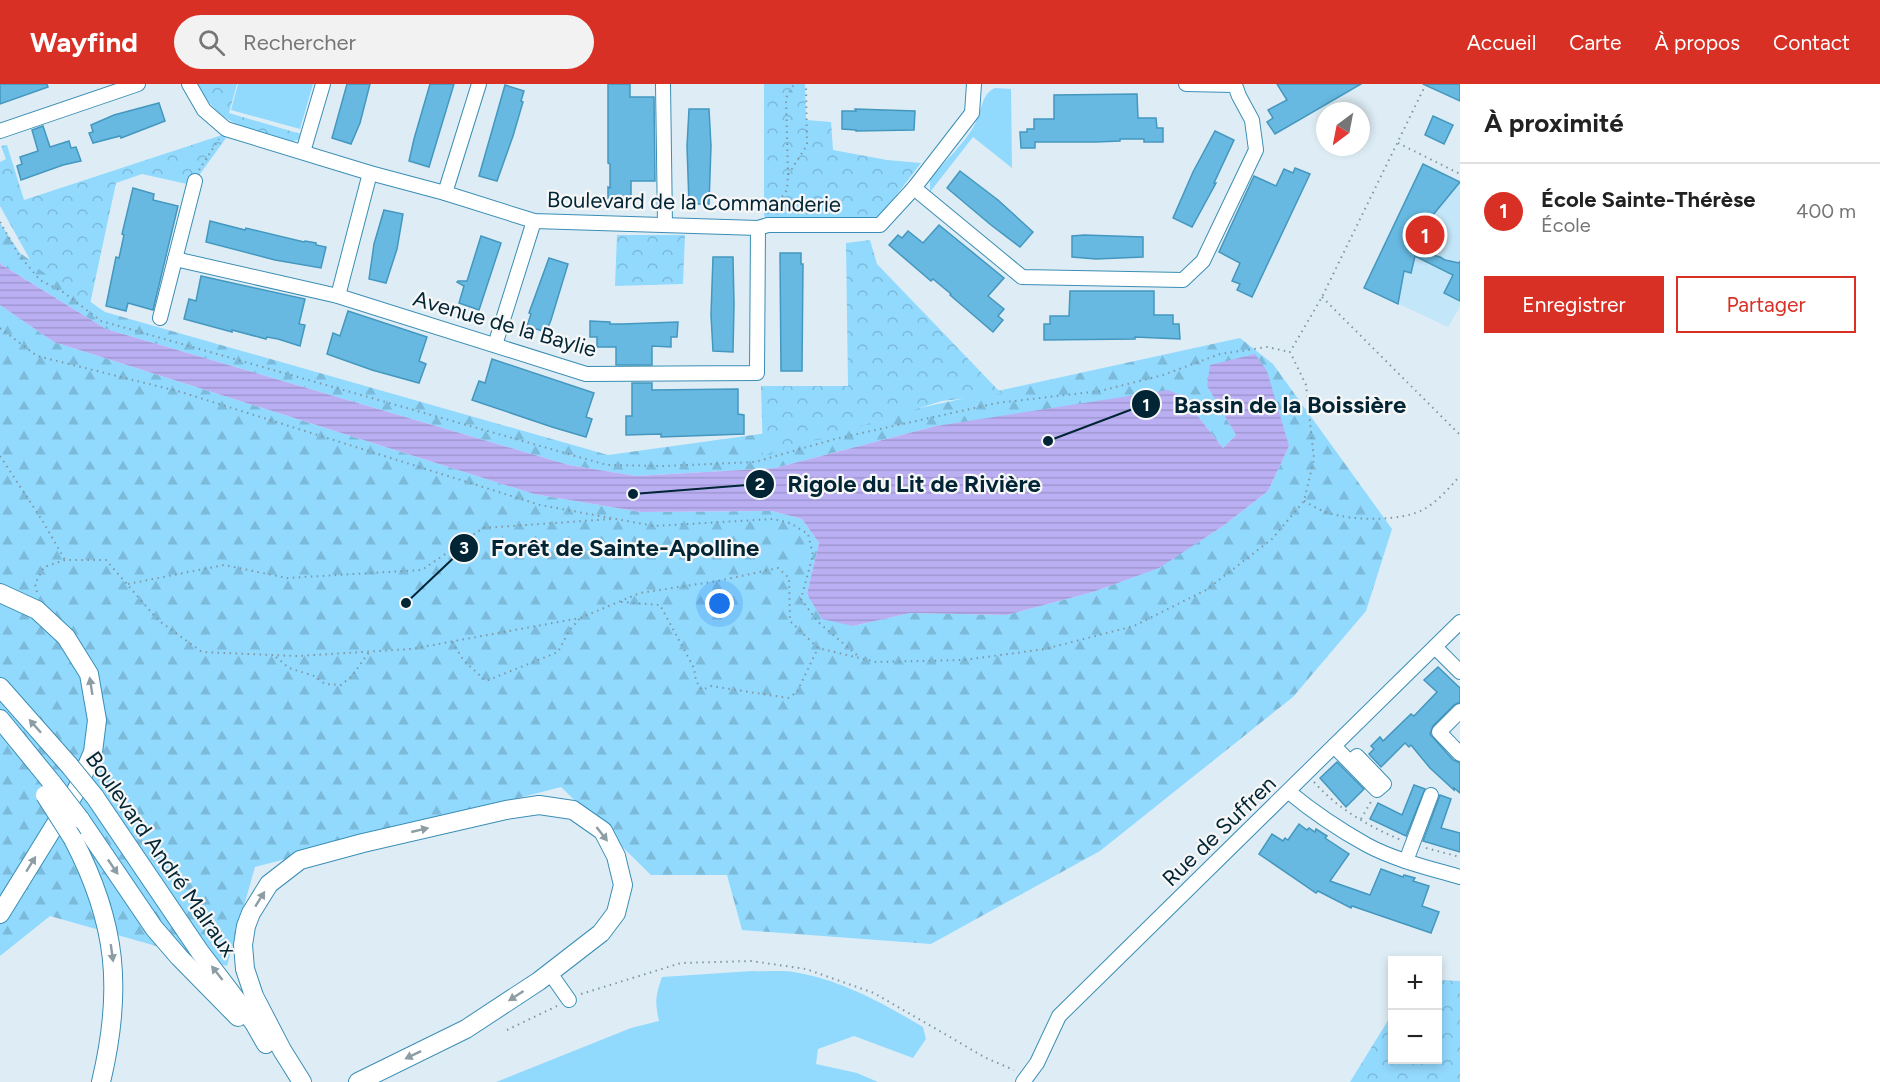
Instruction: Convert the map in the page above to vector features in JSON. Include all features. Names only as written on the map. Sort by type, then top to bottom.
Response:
[{"type":"main road","points":[[0,593],[37,610],[66,637],[89,674],[97,720],[93,752],[76,791],[0,914]]},
{"type":"main road","name":"Boulevard André Malraux","points":[[0,687],[95,797],[200,952],[278,1053],[290,1082]]},
{"type":"main road","name":"Boulevard André Malraux","points":[[0,719],[49,789],[80,819],[154,928],[179,957],[278,1053]]},
{"type":"main road","points":[[0,726],[10,746],[49,789],[98,895],[106,921],[113,956],[115,988],[113,1020],[101,1082]]},
{"type":"main road","points":[[302,1082],[278,1053],[250,984],[243,956],[243,936],[251,912],[269,884],[300,860],[506,810],[539,805],[573,810],[603,831],[616,856],[623,885],[616,913],[601,933],[550,973],[465,1029],[358,1082]]},
{"type":"street","points":[[0,131],[138,84]]},
{"type":"street","name":"Boulevard de la Commanderie","points":[[189,84],[204,110],[226,129],[534,221],[763,227],[880,225],[914,188],[972,113],[974,84]]},
{"type":"street","points":[[303,152],[323,84]]},
{"type":"street","points":[[444,193],[479,84]]},
{"type":"street","points":[[663,84],[665,225]]},
{"type":"street","points":[[914,188],[1022,277],[1183,280],[1203,261],[1256,150],[1252,120],[1239,96],[1236,84],[1186,84]]},
{"type":"street","points":[[338,296],[370,173]]},
{"type":"street","points":[[160,318],[195,181]]},
{"type":"street","points":[[495,345],[534,221]]},
{"type":"street","name":"Avenue de la Baylie","points":[[175,259],[338,296],[586,374],[757,373],[763,227]]},
{"type":"street","name":"Rue de Suffren","points":[[1026,1078],[1037,1063],[1059,1016],[1290,792],[1306,773],[1460,622]]},
{"type":"street","points":[[1435,647],[1460,672]]},
{"type":"street","points":[[1460,711],[1433,737],[1460,754]]},
{"type":"street","points":[[1334,746],[1377,790]]},
{"type":"street","points":[[1290,792],[1368,846],[1406,861],[1460,877]]},
{"type":"street","points":[[1406,861],[1431,795]]},
{"type":"street","points":[[550,973],[569,1000]]},
{"type":"path","points":[[763,227],[766,217],[787,190],[786,98],[794,84]]},
{"type":"path","points":[[788,174],[807,145],[806,84]]},
{"type":"path","points":[[1290,352],[1322,297],[1426,84]]},
{"type":"path","points":[[195,181],[197,172],[222,135]]},
{"type":"path","points":[[1398,143],[1460,174]]},
{"type":"path","points":[[0,222],[19,255],[36,276],[63,292],[101,321],[607,465],[664,466],[755,462],[835,439],[997,403],[1100,391],[1163,375],[1220,354],[1267,347],[1290,352]]},
{"type":"path","points":[[1322,297],[1460,435]]},
{"type":"path","points":[[0,328],[38,356],[181,392],[540,505],[654,526],[773,519],[790,523],[808,534],[813,555],[801,599],[818,622],[860,658]]},
{"type":"path","points":[[38,595],[35,584],[44,567],[65,560],[106,560],[158,620],[202,652],[298,656],[411,649],[451,642],[580,618],[640,593],[718,581],[778,568],[789,578],[790,621],[818,648],[876,662],[964,660],[1045,649],[1134,626],[1206,590],[1272,539],[1304,501],[1314,459],[1306,385],[1290,352]]},
{"type":"path","points":[[0,456],[65,560]]},
{"type":"path","points":[[1304,501],[1328,513],[1351,518],[1406,517],[1425,509],[1460,476]]},
{"type":"path","points":[[128,584],[224,565],[287,578],[422,570],[483,528],[615,519]]},
{"type":"path","points":[[619,602],[660,605],[694,668],[696,681],[702,690],[711,686],[788,698],[797,692],[818,648]]},
{"type":"path","points":[[451,642],[464,661],[486,681],[558,652],[569,631],[580,618]]},
{"type":"path","points":[[275,655],[289,668],[314,676],[325,684],[341,685],[352,676],[369,651]]},
{"type":"path","points":[[1306,773],[1339,807],[1361,820],[1412,845],[1460,857]]},
{"type":"path","points":[[1361,820],[1377,790]]},
{"type":"path","points":[[507,1030],[569,1000],[641,974],[681,963],[751,962],[806,969],[874,993],[986,1058],[1026,1078]]},
{"type":"shaded area","points":[[1423,164],[1460,182],[1460,307],[1448,327],[1364,288]]},
{"type":"shaded area","points":[[0,262],[106,329],[569,465],[636,476],[775,468],[936,426],[1168,390],[1182,396],[1223,448],[1236,435],[1207,386],[1210,365],[1255,354],[1267,371],[1289,446],[1268,491],[1223,526],[1159,568],[1093,592],[1007,615],[910,613],[853,626],[822,619],[807,594],[819,543],[802,519],[772,511],[641,512],[534,494],[54,342],[0,305]]},
{"type":"green space","points":[[198,84],[237,84],[229,113],[301,134],[300,139],[280,140],[236,124],[210,104]]},
{"type":"green space","points":[[238,84],[313,84],[300,129],[231,110]]},
{"type":"green space","points":[[764,84],[805,84],[806,120],[831,122],[833,150],[887,160],[921,163],[881,215],[872,219],[767,221],[764,215]]},
{"type":"green space","points":[[995,88],[1011,89],[1012,168],[973,137],[930,192],[930,179],[966,138],[975,124],[984,99]]},
{"type":"green space","points":[[222,135],[226,138],[195,181],[187,184],[142,174],[116,183],[90,304],[33,265],[0,206],[0,162],[6,159],[1,146],[7,145],[24,200]]},
{"type":"green space","points":[[0,223],[20,253],[105,312],[608,455],[869,419],[1240,338],[1273,364],[1392,529],[1366,611],[1293,697],[1100,851],[931,944],[742,930],[727,875],[651,875],[561,787],[255,867],[227,966],[50,916],[0,956],[0,305],[54,342],[534,494],[641,512],[772,511],[802,519],[819,543],[807,595],[853,626],[910,613],[1007,615],[1093,592],[1158,568],[1223,526],[1268,491],[1289,446],[1207,386],[1236,435],[1223,448],[1182,396],[936,426],[775,468],[636,476],[569,465],[106,329],[2,265],[0,262]]},
{"type":"green space","points":[[617,235],[685,235],[683,284],[615,286]]},
{"type":"green space","points":[[870,240],[877,264],[1002,394],[942,401],[763,456],[761,386],[848,386],[846,243]]},
{"type":"green space","points":[[752,971],[794,972],[845,987],[877,1001],[923,1027],[926,1039],[913,1058],[854,1036],[818,1049],[816,1064],[857,1073],[878,1082],[496,1082],[631,1028],[659,1021],[656,999],[662,977]]},
{"type":"green space","points":[[1442,980],[1460,981],[1460,1082],[1350,1082],[1388,1020],[1388,1064],[1442,1064]]},
{"type":"building","points":[[0,84],[47,84],[48,87],[0,104]]},
{"type":"building","points":[[347,84],[370,84],[360,123],[351,144],[332,138]]},
{"type":"building","points":[[430,84],[454,84],[429,167],[409,161]]},
{"type":"building","points":[[608,84],[630,84],[630,97],[654,97],[655,181],[631,181],[631,200],[621,200],[621,205],[608,206],[610,164],[608,163]]},
{"type":"building","points":[[1277,84],[1361,84],[1330,102],[1316,102],[1316,110],[1275,134],[1267,122],[1273,118],[1268,110],[1287,100]]},
{"type":"building","points":[[1423,84],[1460,84],[1460,101]]},
{"type":"building","points":[[505,85],[524,91],[513,136],[497,181],[479,176]]},
{"type":"building","points":[[1137,94],[1138,118],[1156,118],[1157,128],[1163,128],[1163,142],[1120,139],[1120,141],[1096,142],[1035,142],[1035,148],[1021,148],[1020,132],[1034,129],[1034,119],[1054,119],[1054,95]]},
{"type":"building","points":[[159,103],[165,121],[121,138],[120,136],[93,143],[89,133],[93,132],[91,125],[114,115]]},
{"type":"building","points":[[689,109],[709,109],[711,146],[709,204],[689,204],[687,146]]},
{"type":"building","points":[[855,109],[915,111],[914,130],[856,131],[842,129],[842,111],[856,111]]},
{"type":"building","points":[[1433,116],[1453,125],[1444,144],[1425,135]]},
{"type":"building","points":[[43,126],[50,147],[69,141],[71,148],[76,147],[81,161],[21,180],[17,166],[22,164],[20,157],[38,151],[32,130]]},
{"type":"building","points":[[1215,131],[1234,140],[1214,183],[1216,183],[1192,227],[1173,218],[1193,172]]},
{"type":"building","points":[[1423,164],[1460,182],[1428,221],[1433,226],[1415,250],[1445,260],[1459,263],[1460,261],[1460,301],[1444,293],[1453,275],[1415,256],[1411,273],[1404,271],[1398,304],[1364,288]]},
{"type":"building","points":[[1295,168],[1310,174],[1252,297],[1237,290],[1240,284],[1232,281],[1240,263],[1219,252],[1254,176],[1276,186],[1284,169],[1293,173]]},
{"type":"building","points":[[960,171],[998,200],[1033,232],[1020,247],[947,188]]},
{"type":"building","points":[[133,188],[154,194],[153,200],[178,206],[153,310],[128,303],[126,311],[106,306],[116,257],[119,258]]},
{"type":"building","points":[[384,210],[403,214],[397,249],[386,283],[369,279],[374,244]]},
{"type":"building","points":[[210,221],[326,247],[321,268],[275,260],[206,242]]},
{"type":"building","points":[[939,225],[1004,278],[988,296],[1004,309],[998,316],[1003,320],[993,332],[951,294],[933,279],[931,281],[889,245],[898,235],[902,238],[908,231],[923,243]]},
{"type":"building","points":[[481,236],[501,243],[479,310],[459,303],[464,286],[457,282],[467,281]]},
{"type":"building","points":[[1072,236],[1143,237],[1143,257],[1096,259],[1072,257]]},
{"type":"building","points":[[780,253],[801,253],[801,264],[803,264],[802,371],[781,371]]},
{"type":"building","points":[[713,257],[733,257],[733,352],[713,351],[711,315]]},
{"type":"building","points":[[549,258],[568,264],[546,332],[527,326],[531,314],[529,313]]},
{"type":"building","points":[[201,276],[305,299],[299,324],[305,325],[300,346],[278,339],[267,337],[266,339],[232,330],[232,332],[184,319],[189,299],[196,301]]},
{"type":"building","points":[[1070,291],[1154,291],[1154,315],[1173,315],[1173,324],[1179,324],[1180,339],[1135,337],[1135,339],[1044,340],[1044,324],[1050,324],[1050,316],[1069,316]]},
{"type":"building","points":[[348,311],[427,337],[419,361],[426,364],[419,383],[327,354],[333,333],[340,336]]},
{"type":"building","points":[[590,321],[610,322],[610,324],[678,322],[677,337],[671,337],[671,347],[652,346],[652,365],[616,365],[616,347],[597,347],[597,337],[590,337]]},
{"type":"building","points":[[492,359],[594,393],[586,417],[592,419],[586,437],[472,400],[479,381],[485,383]]},
{"type":"building","points":[[632,383],[652,383],[652,390],[738,389],[738,414],[744,415],[744,434],[661,437],[661,434],[626,435],[626,416],[632,416]]},
{"type":"building","points":[[1438,667],[1460,688],[1460,702],[1433,726],[1430,734],[1453,760],[1460,763],[1460,793],[1430,768],[1411,745],[1409,747],[1405,743],[1381,767],[1369,754],[1374,749],[1371,746],[1380,737],[1383,741],[1411,714],[1414,716],[1437,692],[1424,680]]},
{"type":"building","points":[[1337,762],[1364,789],[1346,807],[1320,778]]},
{"type":"building","points":[[1414,785],[1425,789],[1406,836],[1370,819],[1378,803],[1402,815]]},
{"type":"building","points":[[1440,795],[1451,799],[1441,828],[1460,833],[1460,852],[1423,841]]},
{"type":"building","points":[[1299,824],[1307,830],[1309,828],[1315,832],[1316,829],[1349,854],[1330,881],[1370,895],[1381,869],[1403,877],[1404,875],[1415,878],[1413,881],[1429,886],[1422,906],[1439,912],[1431,933],[1352,906],[1351,908],[1318,891],[1316,893],[1259,854],[1272,834],[1283,841],[1285,838],[1288,840]]},
{"type":"place","name":"École Sainte-Thérèse","points":[[1425,235]]},
{"type":"place","name":"Bassin de la Boissière","points":[[1048,441]]},
{"type":"place","name":"Rigole du Lit de Rivière","points":[[633,494]]},
{"type":"place","name":"Forêt de Sainte-Apolline","points":[[406,603]]}]
